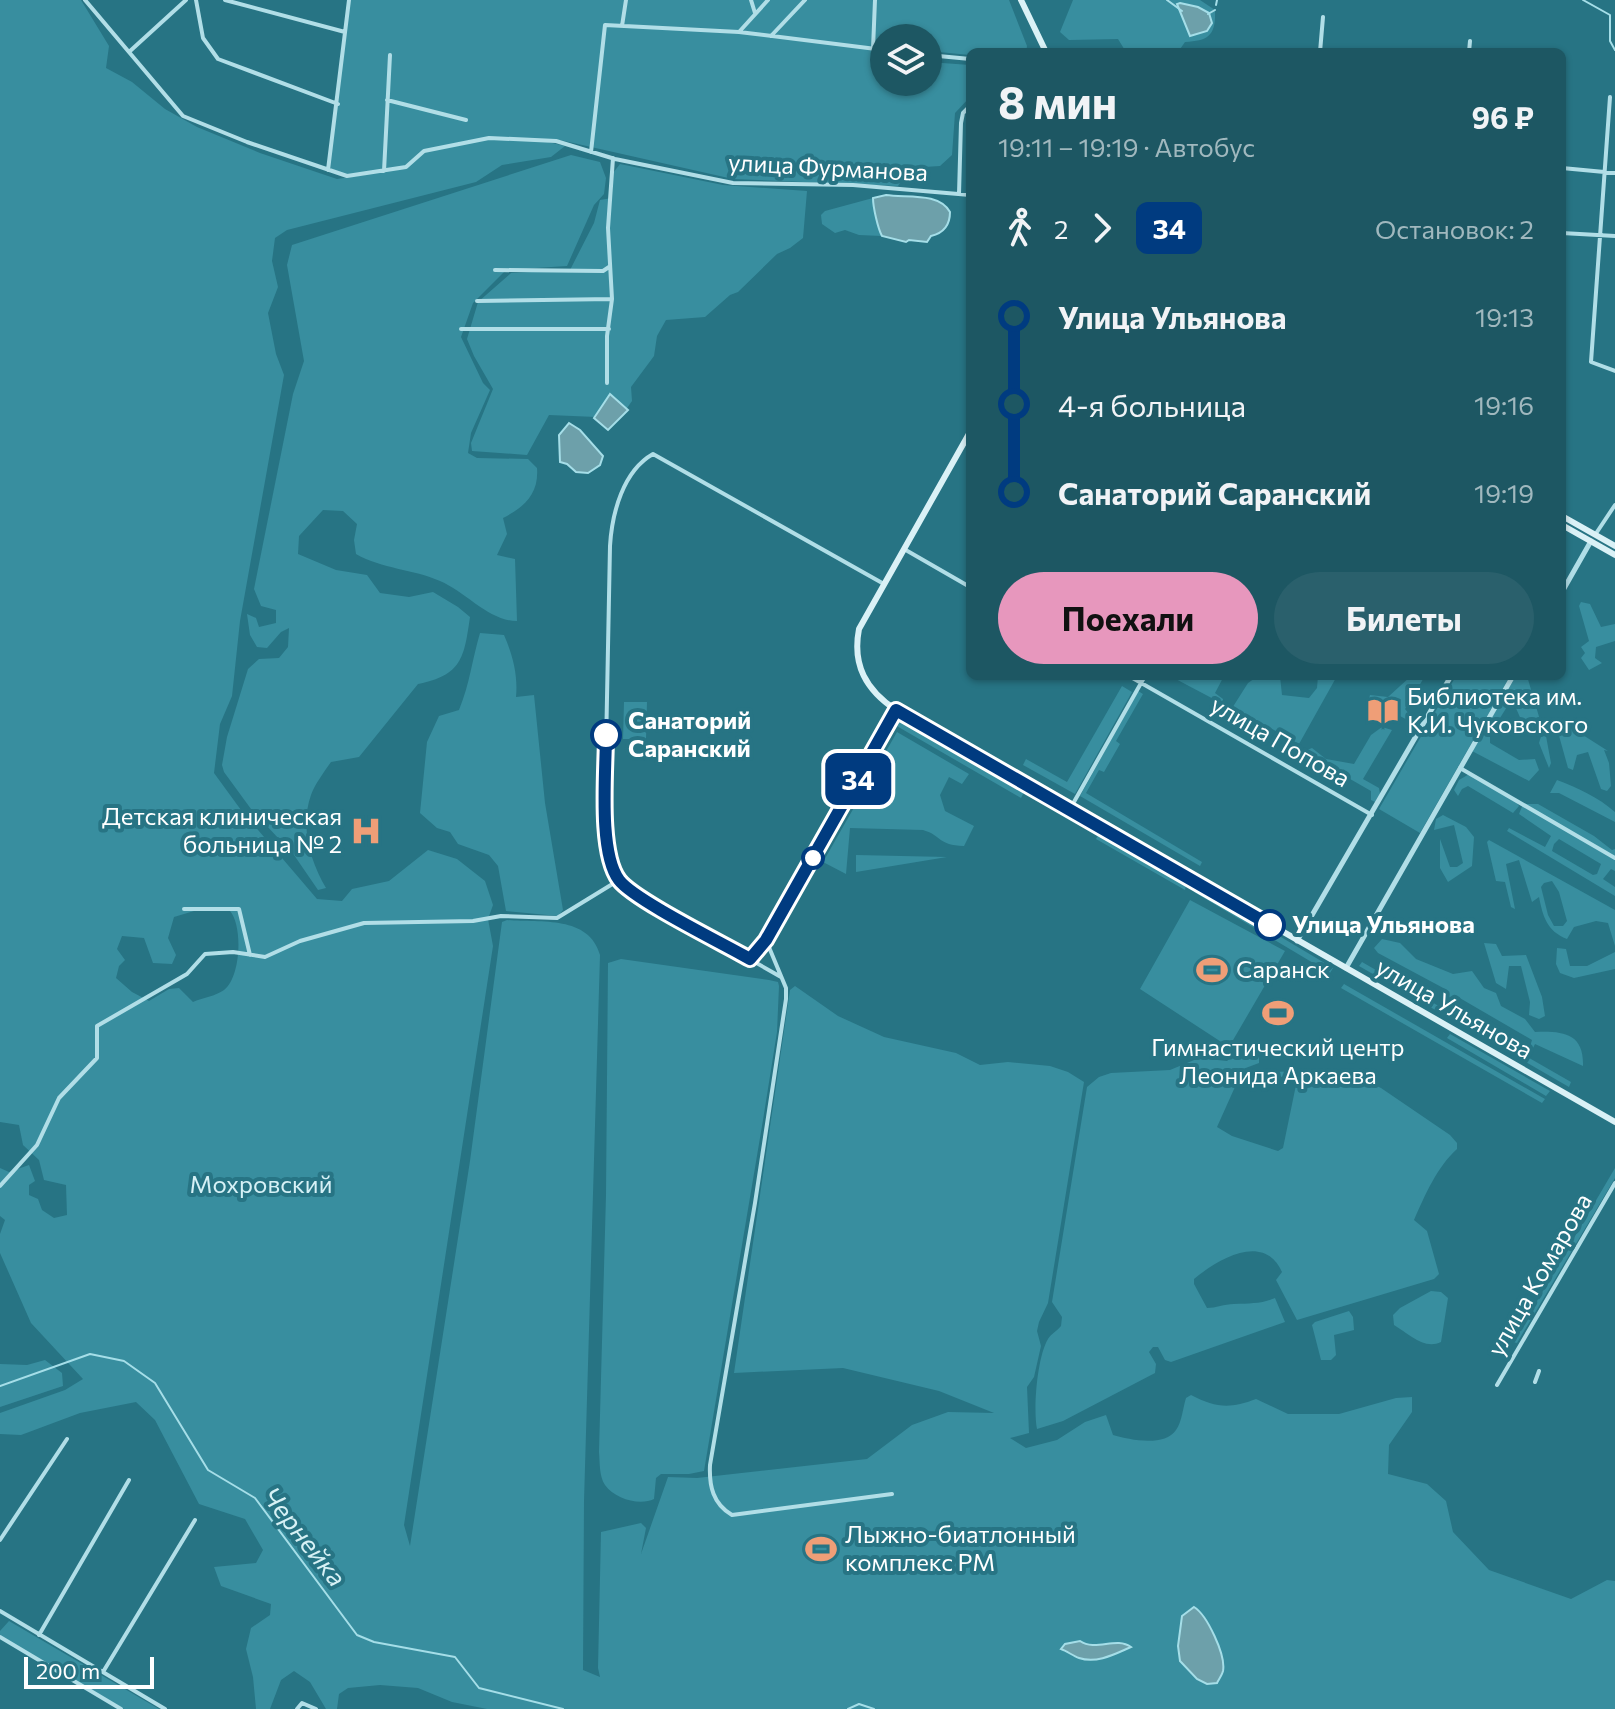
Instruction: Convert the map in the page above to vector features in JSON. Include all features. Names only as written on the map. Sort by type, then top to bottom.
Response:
[{"type":"main road","points":[[1021,0],[1044,48]]},
{"type":"main road","points":[[884,584],[966,439]]},
{"type":"main road","points":[[1566,519],[1615,555]]},
{"type":"main road","points":[[1566,527],[1615,546]]},
{"type":"main road","name":"улица Ульянова","points":[[884,584],[859,629],[857,657],[864,680],[896,710],[1615,1122]]},
{"type":"street","points":[[85,0],[183,116],[328,170],[349,0]]},
{"type":"street","points":[[129,52],[186,0]]},
{"type":"street","points":[[196,0],[203,38],[218,59],[338,104]]},
{"type":"street","points":[[225,0],[345,32]]},
{"type":"street","points":[[622,26],[626,0]]},
{"type":"street","points":[[751,0],[755,13]]},
{"type":"street","points":[[739,32],[768,0]]},
{"type":"street","points":[[771,36],[805,0]]},
{"type":"street","points":[[874,24],[875,0]]},
{"type":"street","points":[[1320,48],[1323,17]]},
{"type":"street","points":[[591,152],[605,25],[739,32],[870,49]]},
{"type":"street","points":[[1469,48],[1470,41]]},
{"type":"street","points":[[384,171],[390,55]]},
{"type":"street","points":[[942,56],[966,59]]},
{"type":"street","points":[[1610,97],[1591,362],[1615,371]]},
{"type":"street","points":[[387,100],[466,120]]},
{"type":"street","points":[[959,194],[961,123],[966,110]]},
{"type":"street","name":"улица Фурманова","points":[[328,170],[347,176],[406,167],[424,151],[489,138],[556,141],[613,158],[733,183],[853,185],[966,195]]},
{"type":"street","points":[[607,383],[612,299],[608,228],[613,158]]},
{"type":"street","points":[[1566,168],[1615,173]]},
{"type":"street","points":[[1566,233],[1615,236]]},
{"type":"street","points":[[495,270],[603,271],[610,265]]},
{"type":"street","points":[[477,301],[612,299]]},
{"type":"street","points":[[461,329],[609,329]]},
{"type":"street","points":[[781,977],[644,899],[619,880],[611,859],[605,799],[611,523],[640,461],[653,454],[884,584]]},
{"type":"street","points":[[1566,585],[1615,505]]},
{"type":"street","points":[[904,549],[966,585]]},
{"type":"street","name":"улица Попова","points":[[1136,680],[1372,815]]},
{"type":"street","points":[[1070,809],[1143,680]]},
{"type":"street","points":[[1297,941],[1449,680]]},
{"type":"street","points":[[1346,968],[1511,680]]},
{"type":"street","points":[[750,959],[766,940],[896,710]]},
{"type":"street","points":[[1460,768],[1615,858]]},
{"type":"street","points":[[0,1186],[37,1145],[59,1098],[97,1058],[97,1026],[187,974],[205,954],[233,952],[265,957],[300,941],[364,923],[473,921],[501,916],[557,918],[619,880]]},
{"type":"street","points":[[184,909],[239,909],[250,955]]},
{"type":"street","points":[[766,940],[786,999],[751,1231],[710,1465],[712,1494],[721,1507],[732,1515],[892,1494]]},
{"type":"street","name":"улица Комарова","points":[[1497,1385],[1615,1183]]},
{"type":"street","points":[[1535,1382],[1539,1371]]},
{"type":"street","points":[[0,1540],[67,1439]]},
{"type":"street","points":[[39,1635],[129,1480]]},
{"type":"street","points":[[103,1672],[195,1520]]},
{"type":"street","points":[[0,1611],[165,1709]]},
{"type":"street","points":[[0,1637],[121,1709]]},
{"type":"street","points":[[297,1709],[302,1703],[316,1709]]},
{"type":"green space","name":"Мохровский","points":[[0,0],[81,0],[109,46],[106,68],[197,127],[260,153],[337,179],[365,175],[347,176],[328,170],[349,0],[1009,0],[1027,48],[966,48],[966,55],[942,52],[942,24],[870,24],[870,96],[942,96],[942,63],[966,65],[966,101],[955,113],[952,155],[940,166],[924,167],[903,178],[898,186],[733,179],[560,140],[548,142],[565,146],[551,157],[502,165],[476,182],[287,230],[275,238],[272,261],[278,287],[268,313],[276,354],[284,375],[240,621],[232,696],[220,724],[214,773],[241,810],[317,899],[342,901],[352,889],[389,881],[428,850],[457,859],[485,881],[493,905],[488,919],[493,946],[404,1525],[410,1546],[470,1161],[502,922],[548,922],[574,927],[585,933],[600,955],[584,1501],[583,1670],[600,1677],[601,1532],[641,1523],[646,1528],[641,1554],[668,1477],[697,1478],[867,1459],[912,1425],[948,1412],[994,1413],[939,1391],[843,1368],[734,1373],[790,990],[795,986],[838,1016],[884,1037],[956,1053],[980,1065],[1008,1062],[1050,1066],[1084,1082],[1048,1303],[1037,1331],[1041,1346],[1034,1377],[1027,1387],[1029,1433],[1010,1438],[1026,1448],[1057,1440],[1085,1422],[1106,1415],[1113,1435],[1138,1440],[1164,1439],[1176,1430],[1186,1398],[1191,1395],[1223,1406],[1256,1399],[1288,1414],[1339,1414],[1396,1398],[1412,1397],[1412,1412],[1389,1445],[1388,1474],[1427,1484],[1446,1501],[1453,1532],[1489,1570],[1571,1599],[1607,1580],[1615,1581],[1615,1709],[487,1709],[452,1702],[418,1688],[380,1685],[348,1688],[339,1694],[337,1709],[326,1709],[310,1682],[294,1671],[281,1680],[270,1709],[256,1709],[246,1649],[251,1628],[270,1615],[271,1604],[221,1586],[214,1567],[256,1563],[263,1550],[245,1519],[199,1504],[155,1420],[136,1402],[80,1413],[21,1435],[0,1434],[0,1413],[65,1390],[83,1379],[31,1323],[0,1253],[0,1234],[5,1220],[0,1216],[0,1168],[9,1172],[29,1165],[35,1181],[29,1185],[29,1195],[38,1199],[42,1210],[54,1218],[67,1215],[66,1185],[44,1180],[39,1160],[23,1145],[19,1125],[0,1122]],"holes":[[[194,911],[230,911],[237,928],[237,963],[230,983],[221,992],[193,1002],[179,988],[169,989],[149,1001],[116,978],[119,966],[125,960],[117,949],[122,936],[144,938],[153,963],[172,964],[176,955],[168,938],[174,917]]]},
{"type":"green space","points":[[1073,0],[1200,0],[1215,10],[1214,25],[1209,35],[1185,42],[1181,48],[1124,48],[1118,39],[1069,40],[1060,32]]},
{"type":"green space","points":[[571,155],[600,162],[606,178],[604,194],[594,205],[567,266],[506,270],[473,303],[461,337],[483,383],[490,390],[471,433],[468,453],[477,458],[528,459],[537,468],[536,485],[529,498],[503,518],[507,534],[497,555],[515,559],[517,621],[487,611],[440,581],[376,563],[356,554],[354,540],[357,524],[343,511],[323,510],[299,536],[298,554],[336,570],[367,575],[380,593],[409,597],[433,592],[470,617],[463,654],[452,670],[444,676],[418,684],[359,757],[331,762],[315,787],[306,819],[311,855],[326,888],[318,890],[294,855],[251,809],[222,765],[227,737],[248,669],[259,659],[279,658],[288,647],[289,628],[281,632],[267,648],[257,647],[250,635],[247,614],[256,618],[259,627],[276,623],[276,610],[261,606],[254,589],[293,394],[304,361],[287,265],[292,245]]},
{"type":"green space","points":[[620,164],[723,185],[807,191],[803,238],[777,254],[738,292],[730,295],[705,317],[666,320],[657,336],[654,356],[631,387],[632,401],[620,418],[549,415],[527,455],[472,451],[471,443],[493,389],[467,339],[478,302],[511,273],[570,270],[594,223],[600,200],[612,198],[613,173]]},
{"type":"green space","points":[[873,198],[882,236],[859,235],[845,230],[835,233],[822,224],[821,215],[825,211]]},
{"type":"green space","points":[[1581,602],[1590,604],[1601,627],[1615,624],[1615,641],[1596,647],[1595,658],[1602,663],[1589,670],[1581,658],[1585,653],[1581,647],[1589,641],[1579,606]]},
{"type":"green space","points":[[480,633],[504,635],[514,666],[516,697],[534,695],[545,803],[563,910],[558,916],[506,911],[498,866],[489,855],[458,844],[450,832],[437,828],[420,813],[427,742],[439,716],[459,710]]},
{"type":"green space","points":[[1178,680],[1222,680],[1215,693],[1223,699],[1223,704]]},
{"type":"green space","points":[[1252,680],[1280,680],[1282,695],[1309,698],[1317,688],[1318,680],[1335,680],[1299,744],[1242,712],[1229,713]]},
{"type":"green space","points":[[1407,680],[1423,680],[1405,709],[1413,719],[1411,722],[1369,699],[1370,695],[1388,697]]},
{"type":"green space","points":[[1454,680],[1508,680],[1420,833],[1379,809]]},
{"type":"green space","points":[[1514,680],[1528,680],[1540,720],[1537,730],[1527,733],[1515,706],[1510,702],[1490,734],[1490,743],[1519,760],[1535,759],[1539,770],[1529,781],[1472,751]]},
{"type":"green space","points":[[1122,686],[1132,692],[1075,794],[1023,765],[1026,759],[1067,782]]},
{"type":"green space","points":[[1138,691],[1143,694],[1116,741],[1120,744],[1104,772],[1099,770],[1086,793],[1202,862],[1200,866],[1080,796]]},
{"type":"green space","points":[[624,702],[647,702],[646,739],[623,739]]},
{"type":"green space","points":[[899,719],[1024,792],[1021,798],[895,725]]},
{"type":"green space","points":[[1557,724],[1575,730],[1608,751],[1604,750],[1609,763],[1611,786],[1607,791],[1601,789],[1588,752],[1577,755],[1573,770],[1568,768],[1558,732],[1546,736],[1551,763],[1549,768],[1539,743],[1543,730]]},
{"type":"green space","points":[[1382,727],[1392,730],[1363,779],[1379,788],[1380,794],[1375,802],[1371,800],[1371,791],[1324,764],[1313,761],[1305,766],[1301,763],[1307,750],[1312,748],[1326,759],[1354,764],[1371,735]]},
{"type":"green space","points":[[897,732],[969,774],[962,784],[949,777],[940,795],[945,811],[974,826],[964,846],[949,844],[923,830],[850,828],[846,874],[823,862]]},
{"type":"green space","points":[[1471,773],[1514,799],[1519,806],[1513,813],[1468,786],[1458,796],[1454,790],[1459,780]]},
{"type":"green space","points":[[1557,780],[1588,793],[1615,812],[1615,822],[1559,793],[1550,793]]},
{"type":"green space","points":[[1523,804],[1538,804],[1615,849],[1615,871],[1611,869],[1603,879],[1615,887],[1615,896],[1507,831],[1509,828],[1545,847],[1551,836],[1519,814]],"holes":[[[1559,839],[1601,864],[1597,874],[1593,875],[1552,851],[1554,844]]]},
{"type":"green space","points":[[1443,815],[1466,827],[1474,837],[1472,866],[1448,882],[1440,868],[1440,839],[1450,867],[1463,863],[1454,825],[1434,830],[1436,819]]},
{"type":"green space","points":[[1100,832],[1179,879],[1186,885],[1185,890],[1096,839]]},
{"type":"green space","points":[[1489,840],[1615,910],[1615,946],[1608,923],[1596,921],[1574,927],[1567,939],[1555,932],[1544,917],[1539,897],[1532,902],[1519,860],[1506,864],[1515,909],[1511,907],[1505,882],[1496,881]],"holes":[[[1552,881],[1559,892],[1567,921],[1563,926],[1554,926],[1541,887]]]},
{"type":"green space","points":[[856,855],[947,857],[856,872]]},
{"type":"green space","points":[[1197,887],[1333,968],[1330,973],[1194,892]]},
{"type":"green space","name":"Саранск","points":[[1190,900],[1285,951],[1229,1047],[1140,989]]},
{"type":"green space","points":[[1382,939],[1400,943],[1416,959],[1453,974],[1472,971],[1484,988],[1496,993],[1501,1006],[1525,1019],[1535,1032],[1554,1032],[1576,1040],[1583,1066],[1535,1044],[1531,1052],[1532,1040],[1458,997],[1453,997],[1448,1007],[1443,1003],[1447,990],[1378,953],[1374,948]]},
{"type":"green space","points":[[1484,943],[1496,944],[1502,956],[1526,955],[1542,997],[1545,1016],[1539,1019],[1529,1015],[1530,1002],[1521,966],[1509,966],[1506,989],[1496,983]]},
{"type":"green space","points":[[1557,948],[1566,949],[1570,966],[1587,966],[1615,952],[1615,969],[1574,978],[1560,973],[1556,964]]},
{"type":"green space","points":[[621,959],[769,980],[778,982],[779,986],[777,1032],[704,1471],[661,1474],[656,1478],[654,1499],[642,1502],[621,1497],[609,1490],[601,1474],[599,1452],[608,963]]},
{"type":"green space","points":[[1362,962],[1571,1082],[1569,1087],[1359,966]]},
{"type":"green space","points":[[1344,984],[1545,1099],[1542,1103],[1341,988]]},
{"type":"green space","points":[[1450,1034],[1550,1091],[1546,1096],[1447,1038]]},
{"type":"green space","points":[[1245,1048],[1259,1057],[1259,1063],[1243,1069],[1217,1127],[1232,1136],[1278,1151],[1283,1148],[1296,1085],[1273,1072],[1331,1070],[1351,1073],[1381,1088],[1457,1143],[1457,1149],[1427,1191],[1414,1220],[1427,1231],[1439,1274],[1434,1279],[1297,1320],[1276,1280],[1282,1272],[1274,1260],[1264,1253],[1253,1251],[1228,1257],[1194,1279],[1207,1308],[1275,1298],[1285,1322],[1171,1362],[1165,1360],[1158,1347],[1153,1347],[1149,1352],[1156,1364],[1155,1373],[1063,1421],[1037,1429],[1036,1397],[1041,1358],[1048,1339],[1061,1326],[1062,1317],[1052,1302],[1087,1087],[1099,1077],[1111,1073],[1170,1070],[1199,1058],[1227,1061]]},
{"type":"green space","points":[[1615,1168],[1615,1178],[1517,1343],[1513,1342]]},
{"type":"green space","points":[[1431,1291],[1441,1292],[1448,1298],[1441,1342],[1435,1344],[1417,1340],[1394,1325],[1393,1315]]},
{"type":"green space","points":[[1349,1311],[1354,1330],[1334,1335],[1336,1355],[1331,1360],[1321,1360],[1312,1325]]},
{"type":"green space","points":[[45,1360],[62,1373],[63,1386],[0,1407],[0,1364],[27,1365]]},
{"type":"green space","points":[[9,1621],[159,1709],[124,1709],[0,1638],[0,1631]]},
{"type":"shaded area","points":[[1177,4],[1209,13],[1212,23],[1207,31],[1190,36]]},
{"type":"shaded area","points":[[886,195],[938,201],[950,212],[949,221],[943,231],[931,236],[927,242],[906,242],[882,236],[873,198]]},
{"type":"shaded area","points":[[610,394],[628,410],[608,430],[594,418]]},
{"type":"shaded area","points":[[569,423],[580,430],[603,456],[600,465],[588,473],[576,472],[560,462],[559,435]]},
{"type":"shaded area","points":[[1194,1607],[1210,1627],[1222,1655],[1223,1671],[1217,1683],[1207,1684],[1197,1679],[1180,1661],[1178,1646],[1182,1616]]},
{"type":"shaded area","points":[[1080,1641],[1093,1645],[1119,1643],[1131,1647],[1092,1660],[1079,1658],[1061,1649],[1065,1644]]},
{"type":"waterway","points":[[1167,0],[1182,11]]},
{"type":"waterway","points":[[1216,5],[1217,0]]},
{"type":"waterway","points":[[1583,0],[1610,15],[1610,41],[1615,50]]},
{"type":"waterway","points":[[1208,14],[1215,10]]},
{"type":"waterway","name":"Чернейка","points":[[0,1386],[90,1354],[124,1361],[155,1383],[208,1470],[255,1498],[357,1635],[374,1642],[455,1657],[479,1688],[563,1709]]},
{"type":"waterway","name":"Чернейка","points":[[848,1709],[859,1704],[874,1709]]},
{"type":"bus line","name":"34","points":[[606,735],[607,836],[619,880],[644,899],[750,959],[766,940],[896,710],[1270,925]]},
{"type":"place","name":"Библиотека им. К.И. Чуковского","points":[[1383,711]]},
{"type":"place","name":"Санаторий Саранский","points":[[606,735]]},
{"type":"place","name":"Детская клиническая больница № 2","points":[[366,831]]},
{"type":"place","name":"Улица Ульянова","points":[[1270,925]]},
{"type":"place","name":"Саранск","points":[[1212,970]]},
{"type":"place","name":"Гимнастический центр Леонида Аркаева","points":[[1278,1013]]},
{"type":"place","name":"Лыжно-биатлонный комплекс РМ","points":[[821,1549]]}]
